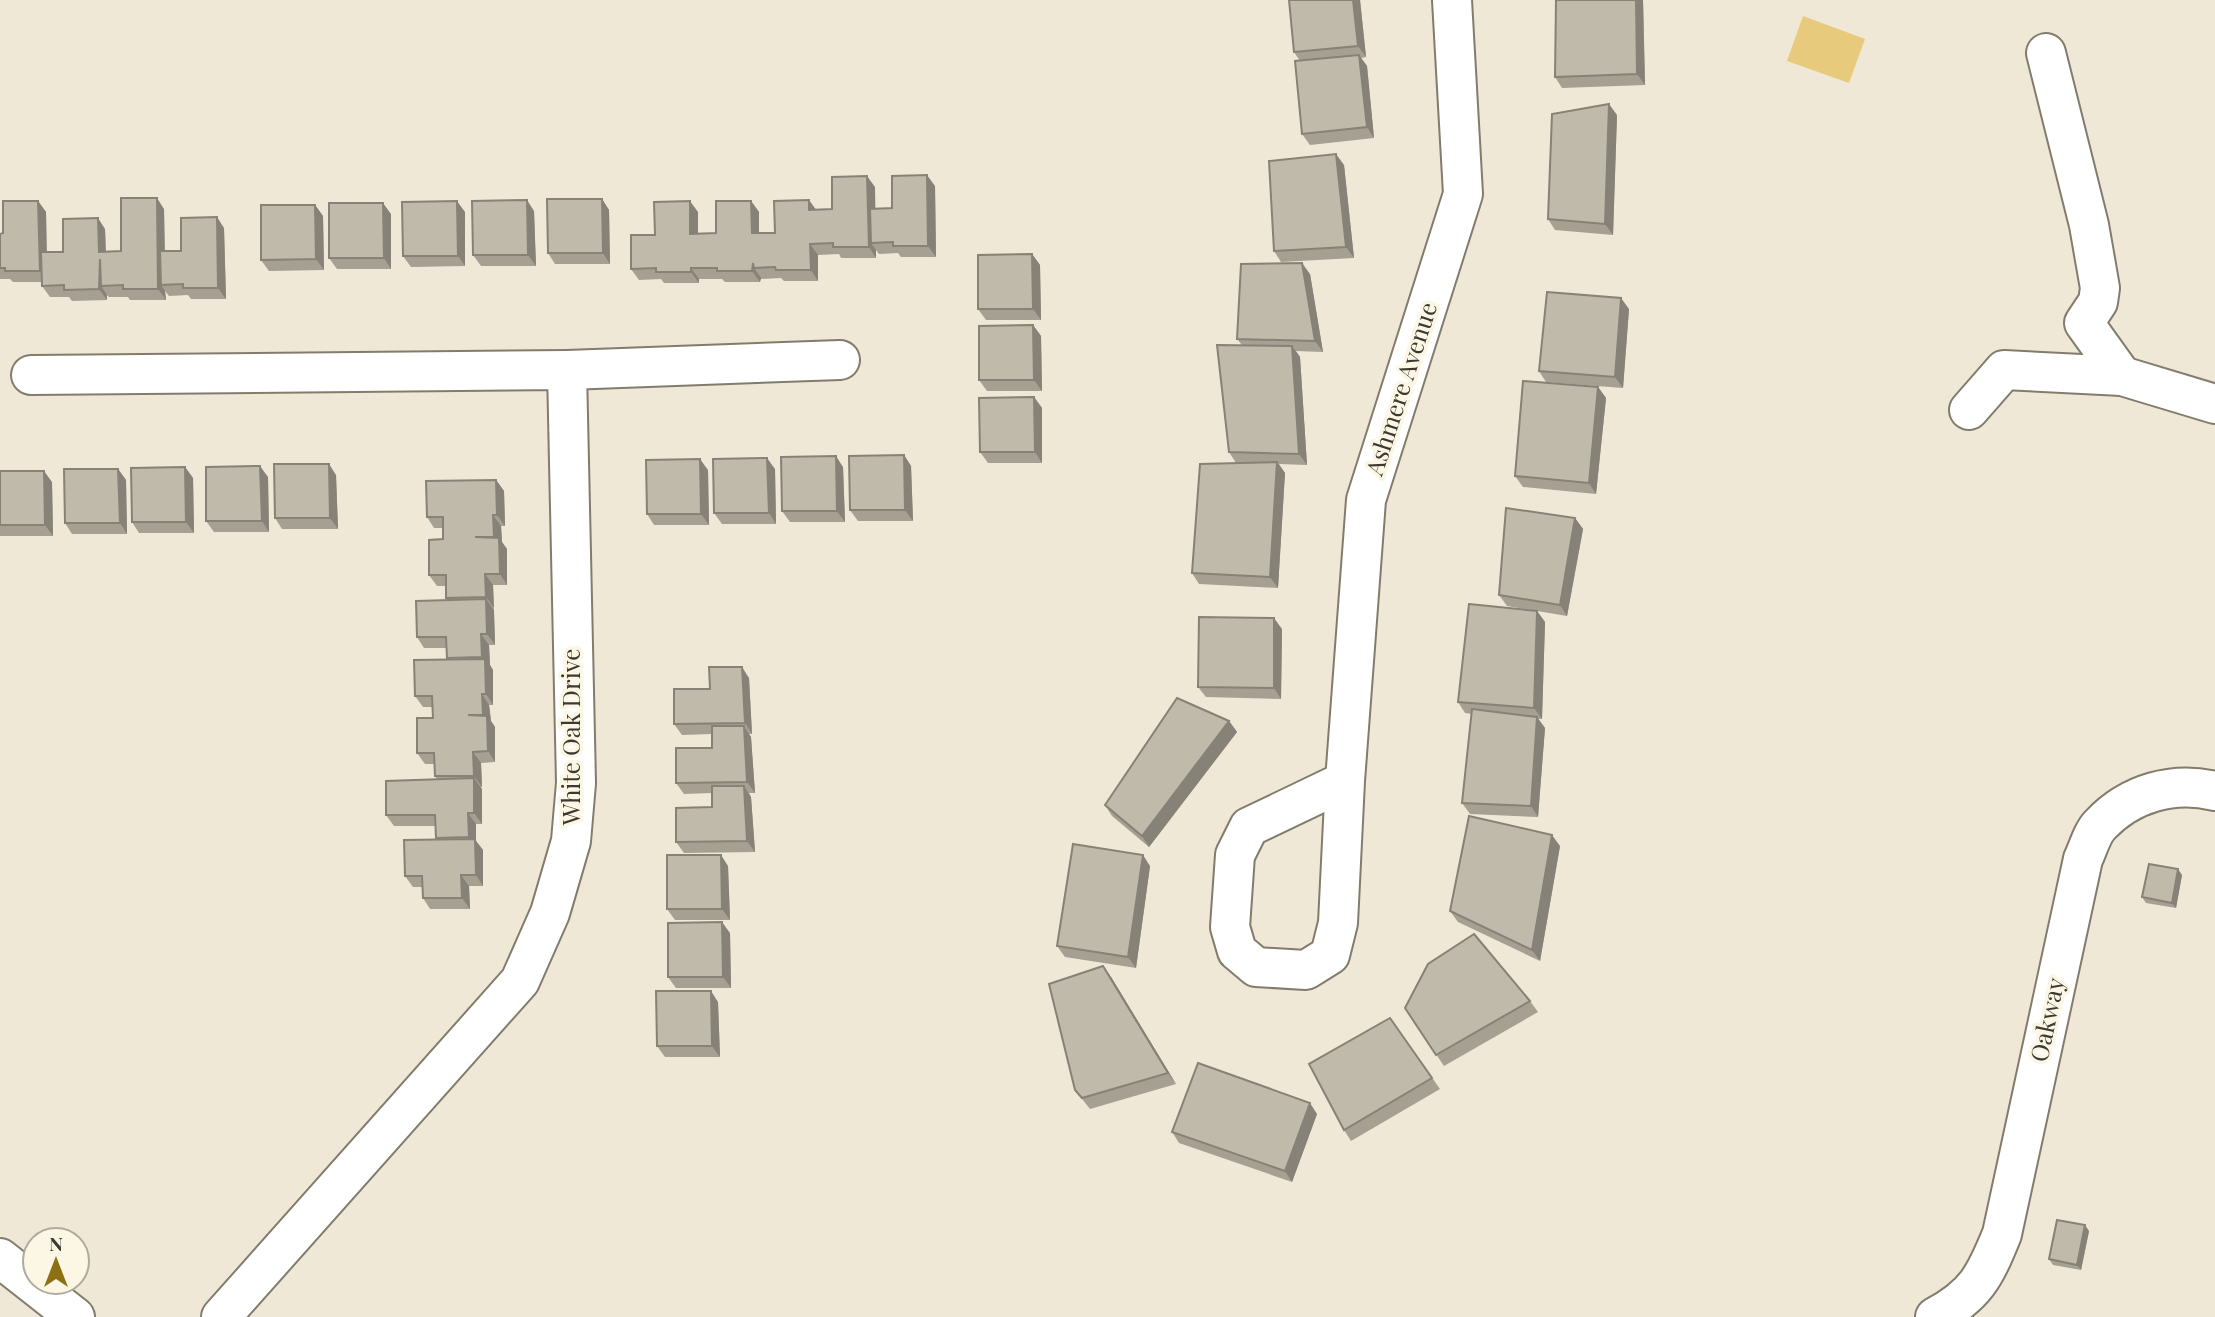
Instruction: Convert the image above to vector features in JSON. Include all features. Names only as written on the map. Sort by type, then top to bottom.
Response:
[{"type":"street","name":"Ashmere Avenue","points":[[1345,781],[1249,827],[1235,855],[1230,927],[1237,951],[1256,967],[1306,970],[1330,955],[1338,923],[1345,781],[1366,500],[1464,194],[1452,0]]},
{"type":"street","points":[[2046,54],[2089,225],[2100,288],[2098,302],[2084,323],[2122,376]]},
{"type":"street","points":[[31,376],[567,370],[840,360]]},
{"type":"street","name":"White Oak Drive","points":[[221,1317],[520,981],[550,913],[572,841],[576,783],[567,370]]},
{"type":"street","points":[[1969,410],[2004,370],[2122,376],[2215,404]]},
{"type":"street","name":"Oakway","points":[[1935,1317],[1966,1298],[1987,1270],[2002,1234],[2083,859],[2098,826],[2129,802],[2160,789],[2199,787],[2215,791]]},
{"type":"street","points":[[0,1258],[75,1317]]},
{"type":"shaded area","points":[[1803,16],[1865,39],[1849,83],[1787,61]]},
{"type":"building","points":[[1289,0],[1353,0],[1358,46],[1294,52]]},
{"type":"building","points":[[1556,0],[1636,0],[1637,74],[1555,77]]},
{"type":"building","points":[[1359,55],[1367,127],[1302,134],[1295,61]]},
{"type":"building","points":[[1609,104],[1605,224],[1548,219],[1552,114]]},
{"type":"building","points":[[1336,154],[1346,247],[1274,251],[1269,161]]},
{"type":"building","points":[[927,175],[928,246],[893,246],[893,242],[871,243],[870,209],[892,208],[892,176]]},
{"type":"building","points":[[867,176],[869,247],[833,247],[833,243],[810,244],[811,270],[754,268],[753,263],[752,271],[691,268],[691,272],[656,272],[656,268],[631,269],[631,235],[655,235],[654,202],[690,201],[690,234],[716,233],[716,201],[751,201],[752,233],[775,233],[774,201],[809,200],[809,210],[832,209],[832,177]]},
{"type":"building","points":[[121,198],[157,198],[158,289],[123,289],[123,285],[101,286],[100,259],[99,289],[64,290],[64,285],[42,286],[41,252],[63,252],[63,219],[98,218],[99,252],[121,251]]},
{"type":"building","points":[[547,199],[602,199],[603,253],[548,253]]},
{"type":"building","points":[[527,200],[528,255],[473,255],[472,201]]},
{"type":"building","points":[[3,201],[38,201],[40,271],[5,271],[5,268],[0,268]]},
{"type":"building","points":[[457,201],[458,256],[403,256],[402,202]]},
{"type":"building","points":[[329,203],[383,203],[384,258],[329,258]]},
{"type":"building","points":[[261,205],[315,205],[316,259],[261,260]]},
{"type":"building","points":[[217,217],[218,288],[183,288],[183,284],[161,285],[160,251],[181,251],[181,218]]},
{"type":"building","points":[[1032,254],[1033,309],[978,309],[978,255]]},
{"type":"building","points":[[1302,263],[1315,341],[1237,339],[1241,264]]},
{"type":"building","points":[[1547,292],[1621,298],[1615,377],[1539,371]]},
{"type":"building","points":[[1033,325],[1034,380],[979,380],[979,326]]},
{"type":"building","points":[[1217,345],[1292,346],[1299,454],[1229,452]]},
{"type":"building","points":[[1523,381],[1598,387],[1589,483],[1515,476]]},
{"type":"building","points":[[1034,397],[1035,452],[980,452],[979,398]]},
{"type":"building","points":[[904,455],[905,510],[850,510],[849,456]]},
{"type":"building","points":[[836,456],[837,511],[782,511],[781,457]]},
{"type":"building","points":[[767,458],[769,513],[714,513],[713,459]]},
{"type":"building","points":[[700,459],[701,514],[647,514],[646,460]]},
{"type":"building","points":[[1277,462],[1270,577],[1192,573],[1200,464]]},
{"type":"building","points":[[274,464],[329,464],[330,518],[275,518]]},
{"type":"building","points":[[260,466],[262,521],[206,521],[206,467]]},
{"type":"building","points":[[185,467],[186,522],[132,522],[131,468]]},
{"type":"building","points":[[64,469],[118,469],[120,523],[65,523]]},
{"type":"building","points":[[0,471],[44,471],[45,525],[0,525]]},
{"type":"building","points":[[496,480],[497,515],[493,515],[494,537],[475,537],[499,538],[500,574],[485,574],[486,597],[446,598],[446,575],[429,575],[429,540],[443,539],[443,517],[427,517],[426,481]]},
{"type":"building","points":[[1506,508],[1575,518],[1560,605],[1499,595]]},
{"type":"building","points":[[486,599],[487,634],[481,634],[482,657],[447,658],[446,637],[417,637],[416,601]]},
{"type":"building","points":[[1469,604],[1537,611],[1534,708],[1458,702]]},
{"type":"building","points":[[1199,617],[1274,618],[1274,688],[1198,687]]},
{"type":"building","points":[[485,659],[486,694],[482,694],[483,715],[468,715],[487,716],[488,751],[473,752],[474,776],[435,776],[434,753],[417,753],[417,718],[433,718],[432,696],[415,696],[414,660]]},
{"type":"building","points":[[709,667],[742,667],[745,723],[674,724],[674,689],[710,689]]},
{"type":"building","points":[[1177,698],[1229,721],[1142,836],[1105,805]]},
{"type":"building","points":[[1472,709],[1537,717],[1531,806],[1462,803]]},
{"type":"building","points":[[712,726],[744,726],[747,782],[676,783],[676,748],[712,748]]},
{"type":"building","points":[[474,778],[474,813],[468,813],[469,837],[436,838],[435,815],[386,815],[386,781]]},
{"type":"building","points":[[712,786],[744,786],[747,841],[676,842],[676,808],[712,807]]},
{"type":"building","points":[[1469,816],[1552,835],[1532,950],[1450,911]]},
{"type":"building","points":[[475,839],[476,875],[461,875],[462,898],[423,898],[422,876],[405,876],[404,840]]},
{"type":"building","points":[[1073,844],[1143,855],[1128,957],[1057,946]]},
{"type":"building","points":[[667,855],[721,855],[722,909],[667,909]]},
{"type":"building","points":[[2149,864],[2178,869],[2172,903],[2142,897]]},
{"type":"building","points":[[722,922],[723,977],[668,977],[668,923]]},
{"type":"building","points":[[1474,934],[1530,1001],[1436,1055],[1405,1008],[1428,964]]},
{"type":"building","points":[[1103,966],[1168,1073],[1082,1098],[1075,1090],[1049,984]]},
{"type":"building","points":[[656,991],[711,991],[712,1046],[657,1046]]},
{"type":"building","points":[[1390,1018],[1432,1078],[1344,1130],[1309,1064]]},
{"type":"building","points":[[1198,1063],[1310,1103],[1285,1171],[1172,1132]]},
{"type":"building","points":[[2057,1220],[2085,1225],[2077,1265],[2049,1259]]}]
